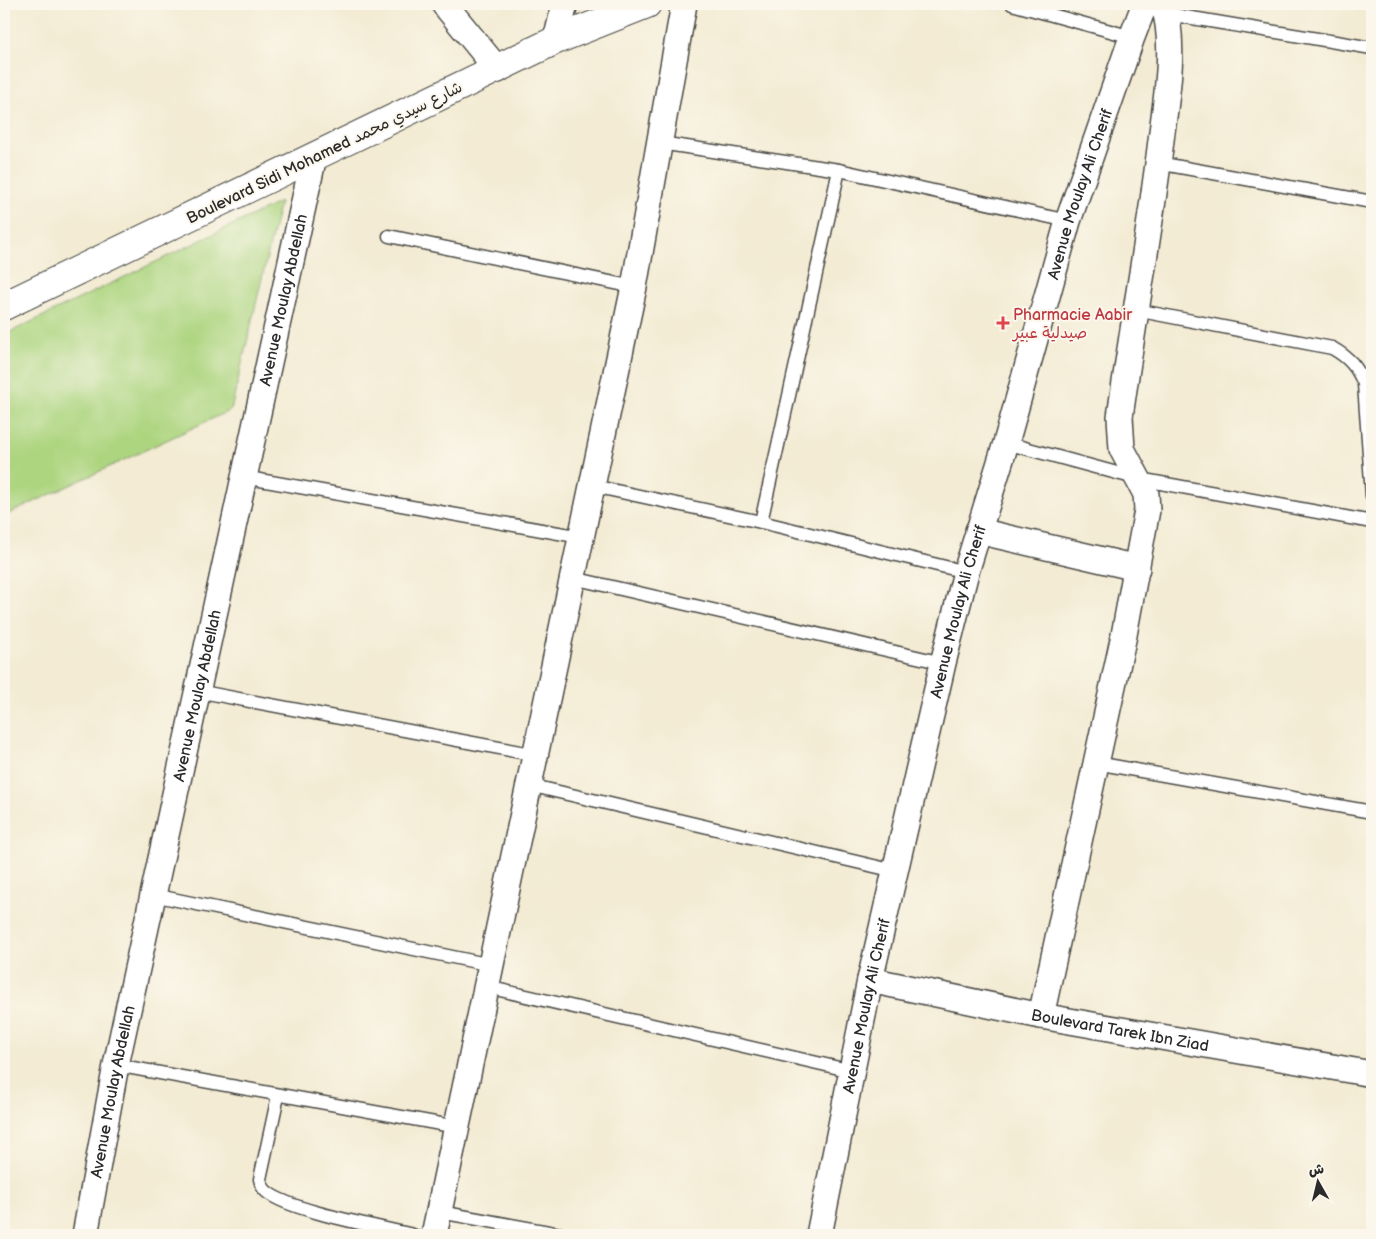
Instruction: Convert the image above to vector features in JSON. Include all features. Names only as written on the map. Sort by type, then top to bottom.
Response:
[{"type":"main road","name":"Boulevard Sidi Mohamed شارع سيدي محمد","points":[[4,306],[423,103],[498,70],[556,40],[647,4]]},
{"type":"street","points":[[444,4],[498,70]]},
{"type":"street","points":[[556,40],[565,4]]},
{"type":"street","points":[[437,1224],[634,287],[684,4]]},
{"type":"street","points":[[1041,1016],[1096,764],[1137,568],[1147,510],[1146,494],[1139,479],[1125,458],[1120,435],[1122,408],[1158,163],[1169,47],[1155,8]]},
{"type":"street","name":"Avenue Moulay Ali Cherif","points":[[819,1235],[870,980],[894,871],[966,572],[1006,444],[1068,221],[1132,38],[1155,8]]},
{"type":"street","name":"Avenue Moulay Abdellah","points":[[85,1235],[116,1065],[314,156]]},
{"type":"street","points":[[978,531],[1137,568]]},
{"type":"street","name":"Boulevard Tarek Ibn Ziad","points":[[870,980],[1041,1016],[1372,1074]]},
{"type":"lane","points":[[1012,4],[1132,38]]},
{"type":"lane","points":[[1155,8],[1372,48]]},
{"type":"lane","points":[[660,143],[839,170],[1068,221]]},
{"type":"lane","points":[[1158,163],[1372,202]]},
{"type":"lane","points":[[761,522],[839,170]]},
{"type":"lane","points":[[389,236],[634,287]]},
{"type":"lane","points":[[1136,310],[1332,348],[1343,354],[1358,369],[1364,384],[1372,496]]},
{"type":"lane","points":[[1006,444],[1139,479],[1372,522]]},
{"type":"lane","points":[[243,478],[581,537]]},
{"type":"lane","points":[[593,486],[761,522],[966,572]]},
{"type":"lane","points":[[573,578],[943,663]]},
{"type":"lane","points":[[197,690],[536,755]]},
{"type":"lane","points":[[1096,764],[1372,812]]},
{"type":"lane","points":[[529,785],[894,871]]},
{"type":"lane","points":[[153,895],[489,976],[852,1071]]},
{"type":"lane","points":[[116,1065],[278,1096],[457,1127]]},
{"type":"lane","points":[[278,1096],[260,1179],[261,1185],[267,1193],[294,1205],[413,1235]]},
{"type":"lane","points":[[437,1224],[565,1235]]},
{"type":"green space","points":[[280,202],[231,410],[4,516],[4,335]]},
{"type":"place","name":"Pharmacie Aabir صيدلية عبير","points":[[1003,323]]}]
